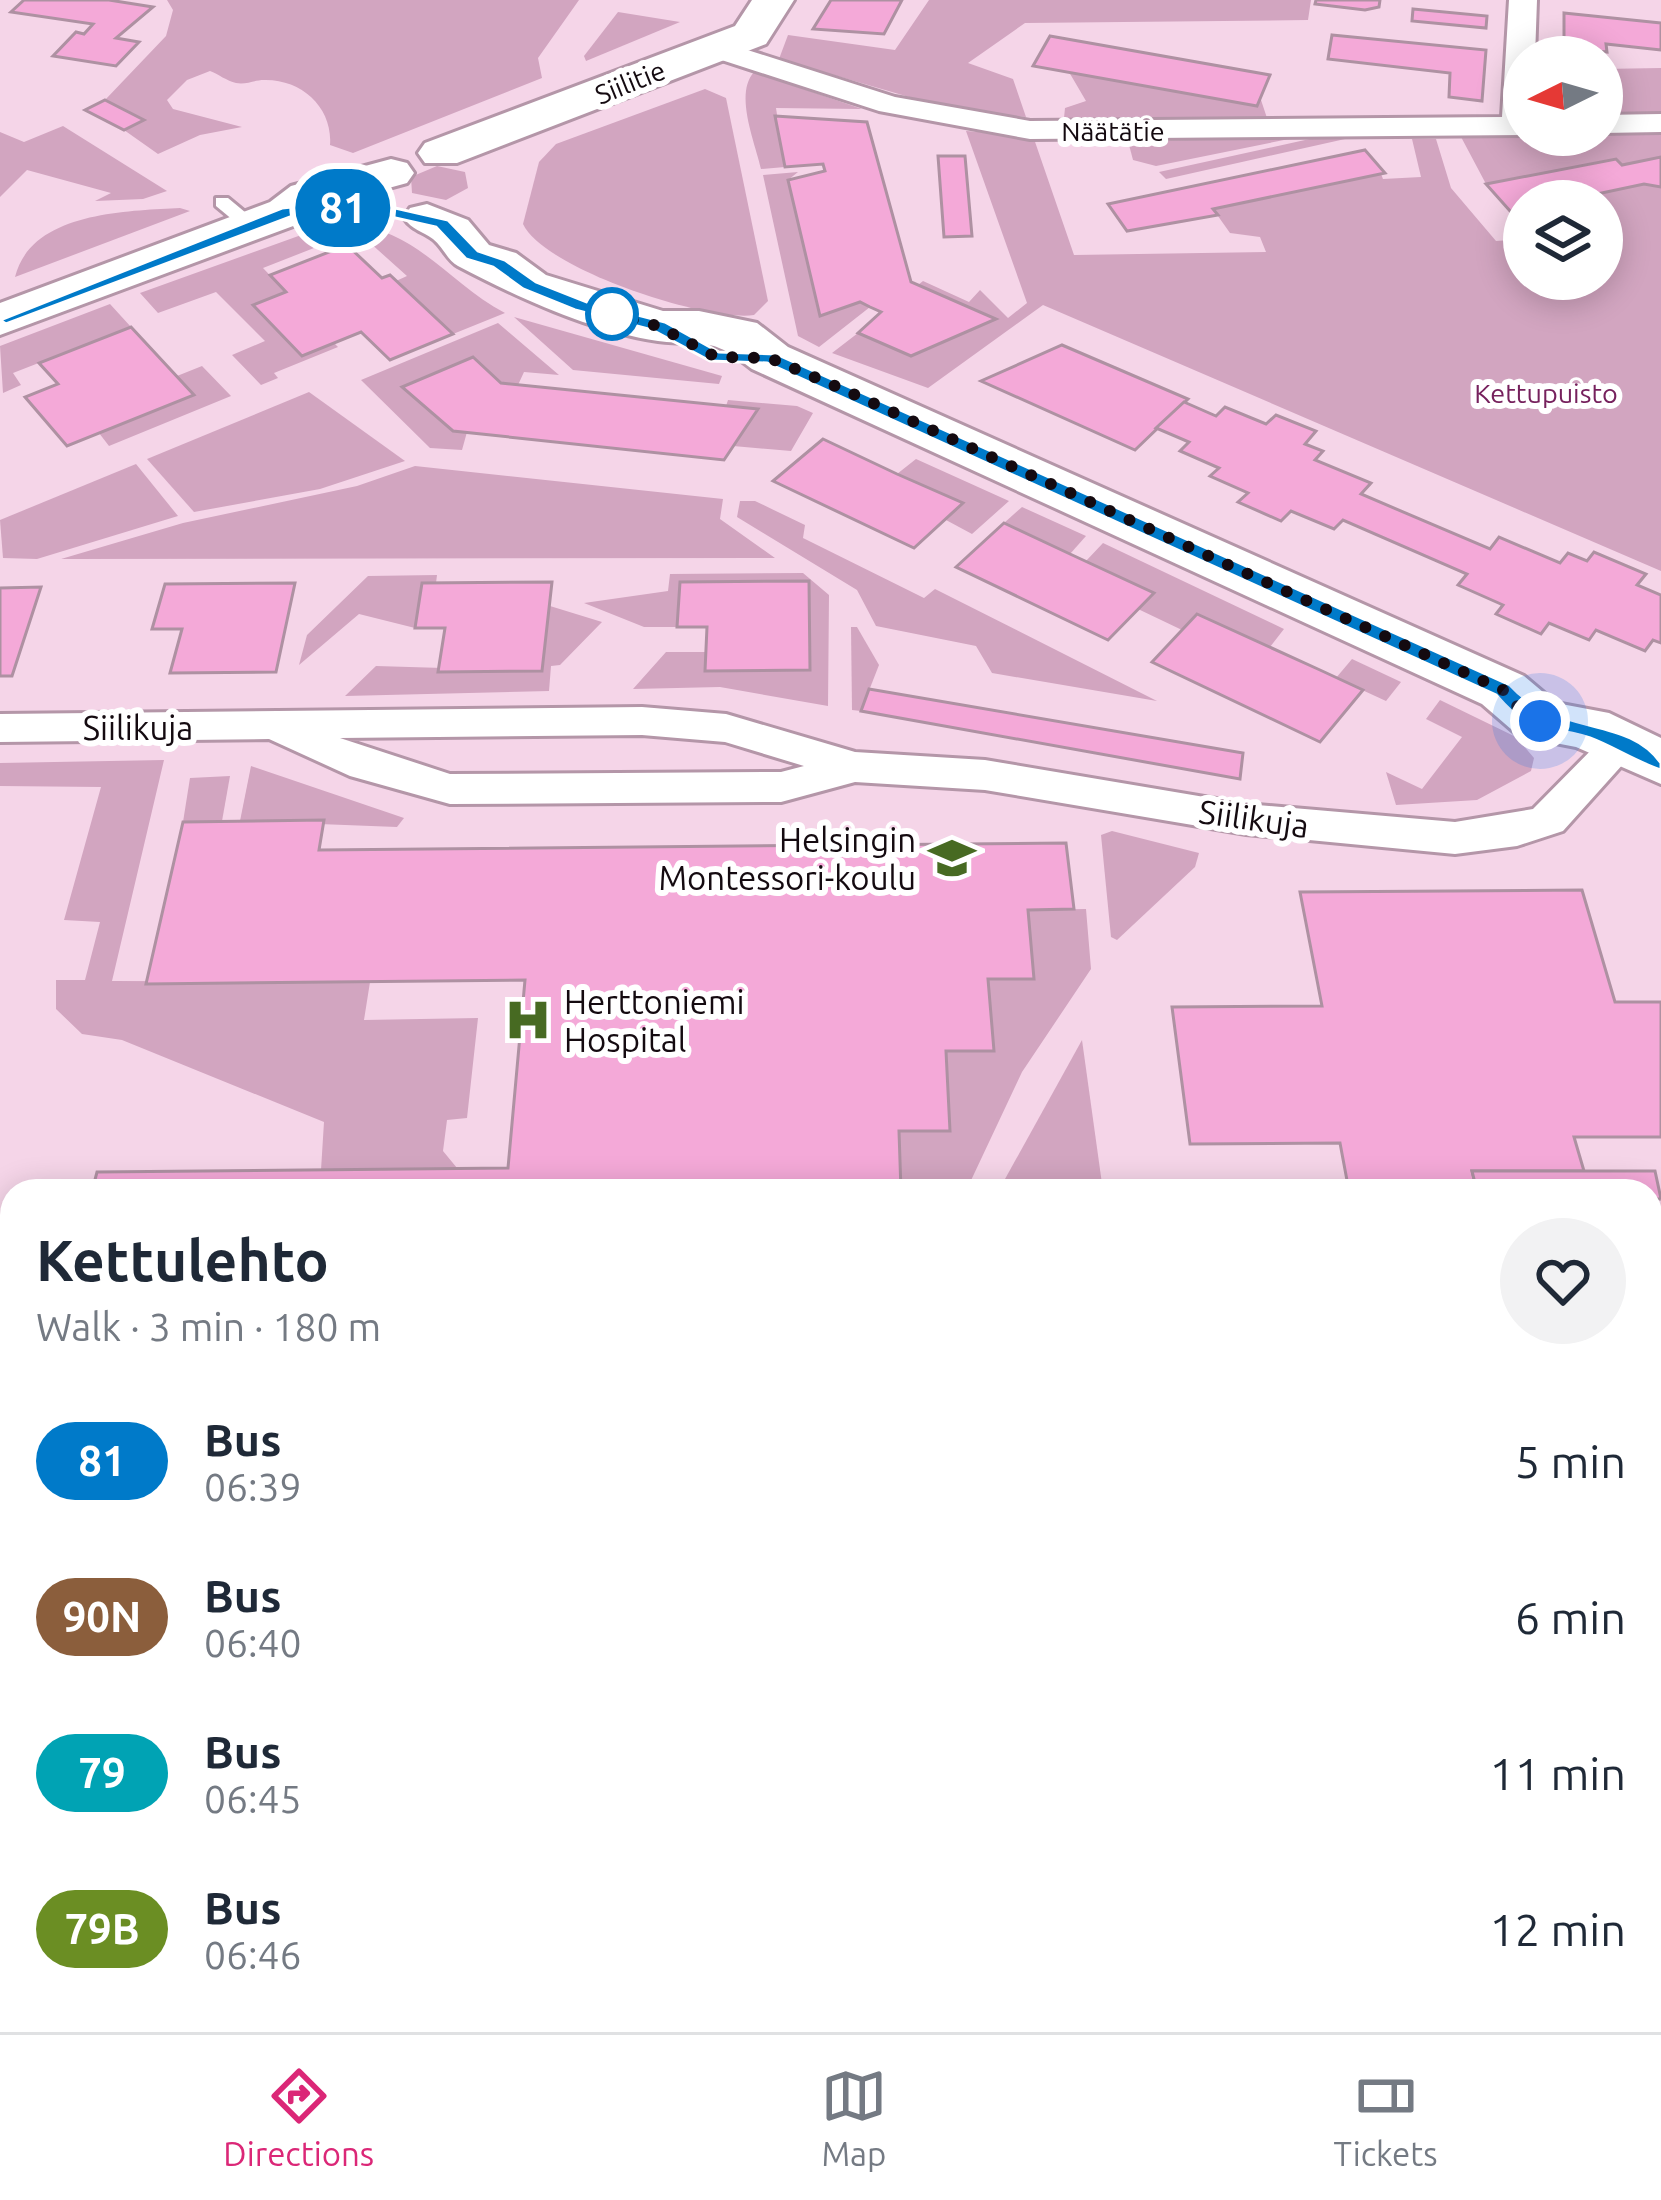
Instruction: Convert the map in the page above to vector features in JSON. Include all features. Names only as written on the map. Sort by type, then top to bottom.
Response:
[{"type":"street","points":[[1522,36],[1523,0]]},
{"type":"street","name":"Siilitie","points":[[405,200],[413,159],[441,153],[511,123],[538,119],[760,33],[771,3]]},
{"type":"street","name":"Näätätie","points":[[718,46],[890,105],[1030,130],[1503,126]]},
{"type":"street","points":[[499,263],[503,247],[490,222],[496,188],[507,158],[536,130],[538,119]]},
{"type":"street","points":[[1623,124],[1661,123]]},
{"type":"street","points":[[441,153],[480,158],[496,188]]},
{"type":"street","points":[[0,320],[253,213],[405,200],[463,215],[496,188]]},
{"type":"street","points":[[405,200],[451,230],[472,255],[499,263],[530,285],[581,306],[658,326],[716,357],[770,358],[1503,690],[1524,714],[1624,745]]},
{"type":"street","name":"Siilikuja","points":[[0,728],[448,719],[642,721],[726,728],[854,767],[985,775],[1246,819],[1456,838],[1516,831],[1548,820],[1624,745]]},
{"type":"street","name":"Siilikuja","points":[[276,726],[364,766],[450,789],[782,787],[854,767]]},
{"type":"green space","points":[[167,0],[579,0],[538,58],[542,78],[353,153],[330,145],[326,119],[302,90],[278,81],[236,83],[210,71],[187,80],[167,100],[173,109],[242,127],[200,135],[158,154],[124,130],[142,119],[105,100],[166,36],[173,10]]},
{"type":"green space","points":[[929,0],[1311,0],[1308,20],[1025,23],[968,63],[1013,79],[1026,117],[957,111],[779,59],[788,35],[895,50]]},
{"type":"green space","points":[[618,12],[680,22],[586,61],[584,56]]},
{"type":"green space","points":[[1661,68],[1661,115],[1623,115],[1623,69]]},
{"type":"green space","points":[[754,72],[862,109],[776,108],[785,167],[761,169],[746,105],[748,81]]},
{"type":"green space","points":[[1069,72],[1260,97],[1268,121],[1070,122],[1064,118],[1065,108],[1086,101]]},
{"type":"green space","points":[[705,89],[726,98],[768,301],[754,315],[701,310],[628,289],[561,258],[523,224],[539,162],[556,144]]},
{"type":"green space","points":[[63,126],[167,191],[143,199],[95,201],[111,193],[27,170],[0,197],[0,132],[24,142]]},
{"type":"green space","name":"Kettupuisto","points":[[966,131],[1033,136],[1074,255],[1266,252],[1260,237],[1230,233],[1213,209],[1381,174],[1383,179],[1421,177],[1412,139],[1436,139],[1451,188],[1496,241],[1503,240],[1503,300],[1623,300],[1623,180],[1503,180],[1503,202],[1486,184],[1460,135],[1503,134],[1503,156],[1623,156],[1623,132],[1661,131],[1661,571],[1043,305],[928,388],[832,353],[858,333],[911,356],[995,320],[918,285],[923,281],[969,302],[980,290],[1008,318],[1027,303]]},
{"type":"green space","points":[[1354,137],[1166,179],[1159,172],[1314,138]]},
{"type":"green space","points":[[1294,138],[1156,166],[1133,160],[1128,141]]},
{"type":"green space","points":[[437,166],[465,172],[468,188],[446,200],[412,193],[411,177]]},
{"type":"green space","points":[[798,172],[788,180],[820,316],[860,302],[870,307],[819,347],[798,336],[763,175]]},
{"type":"green space","points":[[190,211],[15,277],[24,255],[60,227],[108,214]]},
{"type":"green space","points":[[349,224],[373,228],[414,247],[505,313],[453,334],[396,281],[407,276]]},
{"type":"green space","points":[[329,225],[342,237],[263,268],[286,292],[254,306],[302,355],[334,343],[338,347],[274,373],[278,378],[261,385],[232,355],[265,341],[216,292],[158,313],[140,293]]},
{"type":"green space","points":[[110,304],[131,327],[13,373],[21,385],[3,393],[0,346]]},
{"type":"green space","points":[[514,317],[722,376],[719,384],[573,370]]},
{"type":"green space","points":[[498,323],[559,375],[524,372],[518,385],[501,383],[472,357],[403,386],[453,431],[467,432],[462,450],[430,448],[361,380]]},
{"type":"green space","points":[[202,366],[231,396],[109,446],[99,433],[193,395],[177,376]]},
{"type":"green space","points":[[309,392],[405,461],[320,489],[194,512],[147,459]]},
{"type":"green space","points":[[728,400],[797,406],[813,413],[791,451],[733,446],[757,409],[726,406]]},
{"type":"green space","points":[[916,459],[1009,501],[972,534],[946,520],[962,503],[897,474]]},
{"type":"green space","points":[[136,464],[178,516],[37,559],[3,558],[0,520]]},
{"type":"green space","points":[[415,466],[723,499],[720,519],[775,558],[61,559],[183,523],[357,486]]},
{"type":"green space","points":[[740,501],[755,501],[805,525],[803,538],[924,598],[935,589],[1157,701],[992,673],[976,646],[876,626],[857,590],[737,517]]},
{"type":"green space","points":[[1022,507],[1086,536],[1070,554],[1004,523]]},
{"type":"green space","points":[[1103,543],[1284,629],[1270,647],[1198,614],[1182,630],[1138,609],[1153,593],[1086,561]]},
{"type":"green space","points":[[803,573],[829,595],[828,706],[720,687],[633,689],[666,652],[706,652],[706,671],[809,670],[809,581],[680,582],[677,627],[644,627],[584,603],[668,591],[670,574]]},
{"type":"green space","points":[[437,575],[436,583],[422,584],[415,628],[359,614],[299,665],[307,635],[368,576]]},
{"type":"green space","points":[[550,606],[602,622],[560,665],[551,666],[549,691],[345,696],[376,666],[542,671]]},
{"type":"green space","points":[[851,627],[857,627],[879,665],[861,711],[852,710]]},
{"type":"green space","points":[[1352,659],[1401,682],[1386,701],[1336,678]]},
{"type":"green space","points":[[1440,700],[1516,737],[1534,758],[1531,771],[1477,800],[1396,805],[1386,772],[1422,789],[1462,737],[1426,719]]},
{"type":"green space","points":[[164,760],[112,981],[370,982],[364,1020],[478,1018],[467,1118],[447,1120],[443,1151],[457,1168],[321,1170],[324,1122],[122,1040],[82,1034],[56,1009],[56,980],[85,980],[100,922],[64,920],[101,787],[0,786],[0,763]]},
{"type":"green space","points":[[251,766],[404,818],[397,827],[240,821]]},
{"type":"green space","points":[[230,776],[222,821],[183,822],[190,778]]},
{"type":"green space","points":[[1112,831],[1199,853],[1195,867],[1117,940],[1111,937],[1101,835]]},
{"type":"green space","points":[[1086,909],[1091,969],[1022,1072],[972,1179],[901,1179],[899,1131],[950,1130],[946,1051],[993,1050],[988,979],[1034,978],[1028,910]]},
{"type":"green space","points":[[1082,1040],[1101,1179],[1005,1179]]},
{"type":"building","points":[[24,0],[109,0],[153,7],[116,38],[139,42],[116,66],[53,56],[76,32],[84,34],[93,24],[11,12]]},
{"type":"building","points":[[831,0],[902,0],[884,34],[813,29]]},
{"type":"building","points":[[1316,0],[1380,0],[1379,7],[1365,10],[1315,4]]},
{"type":"building","points":[[1413,9],[1487,16],[1486,28],[1412,21]]},
{"type":"building","points":[[1564,13],[1661,23],[1661,50],[1623,46],[1623,36],[1564,36]]},
{"type":"building","points":[[1332,35],[1486,50],[1482,101],[1449,97],[1450,73],[1328,59]]},
{"type":"building","points":[[1050,36],[1270,75],[1257,106],[1033,66]]},
{"type":"building","points":[[105,100],[144,120],[124,130],[85,110]]},
{"type":"building","points":[[775,116],[867,122],[911,282],[996,319],[911,356],[858,333],[881,312],[860,302],[820,316],[788,180],[825,171],[823,164],[785,167]]},
{"type":"building","points":[[1365,150],[1385,173],[1213,209],[1218,215],[1127,231],[1108,204]]},
{"type":"building","points":[[938,156],[965,156],[972,236],[944,237]]},
{"type":"building","points":[[1661,157],[1661,187],[1644,184],[1623,188],[1623,180],[1507,180],[1616,159],[1622,165]]},
{"type":"building","points":[[1503,181],[1503,203],[1486,184]]},
{"type":"building","points":[[347,245],[382,278],[390,275],[453,334],[390,360],[361,332],[302,356],[253,305],[286,292],[270,275]]},
{"type":"building","points":[[131,327],[194,395],[67,446],[25,397],[58,384],[39,363]]},
{"type":"building","points":[[1062,345],[1188,399],[1135,450],[981,381]]},
{"type":"building","points":[[473,357],[501,383],[758,409],[724,460],[453,431],[402,387]]},
{"type":"building","points":[[1184,402],[1216,416],[1225,407],[1266,424],[1276,415],[1316,431],[1305,444],[1323,451],[1315,460],[1371,483],[1361,494],[1490,549],[1499,537],[1560,563],[1568,553],[1587,561],[1594,552],[1646,574],[1637,585],[1661,595],[1661,643],[1653,640],[1645,651],[1596,630],[1589,640],[1549,623],[1541,634],[1496,614],[1503,605],[1458,585],[1467,574],[1343,520],[1334,529],[1291,511],[1281,521],[1238,502],[1248,493],[1210,476],[1219,468],[1180,451],[1189,442],[1156,428]]},
{"type":"building","points":[[823,439],[963,503],[914,548],[773,481]]},
{"type":"building","points":[[1004,523],[1154,593],[1108,640],[956,567]]},
{"type":"building","points":[[809,581],[810,670],[705,671],[707,627],[677,627],[680,582]]},
{"type":"building","points":[[552,582],[542,671],[438,672],[445,628],[415,628],[422,583]]},
{"type":"building","points":[[295,583],[276,672],[170,673],[182,629],[152,629],[165,584]]},
{"type":"building","points":[[41,587],[12,676],[0,676],[0,588]]},
{"type":"building","points":[[1197,614],[1363,690],[1320,742],[1152,662]]},
{"type":"building","points":[[869,689],[1243,753],[1240,779],[861,711]]},
{"type":"building","points":[[324,820],[319,850],[1066,843],[1074,909],[1028,910],[1034,979],[988,979],[994,1051],[946,1051],[950,1131],[899,1131],[901,1179],[95,1179],[97,1172],[508,1168],[525,980],[146,984],[183,822]]},
{"type":"building","points":[[1582,890],[1615,1002],[1661,1002],[1661,1137],[1574,1137],[1584,1171],[1472,1171],[1474,1179],[1347,1179],[1340,1143],[1190,1144],[1172,1007],[1322,1006],[1300,892]]},
{"type":"building","points":[[1472,1171],[1655,1171],[1657,1179],[1474,1179]]},
{"type":"bus line","name":"81","points":[[0,320],[287,212],[360,205],[397,209],[442,224],[472,255],[499,263],[530,285],[581,306],[658,326],[681,343],[716,357],[770,358],[1227,561],[1503,690],[1524,714],[1552,726],[1588,728],[1661,763]]},
{"type":"place","name":"Helsingin Montessori-koulu","points":[[952,858]]},
{"type":"place","name":"Herttoniemi Hospital","points":[[528,1020]]},
{"type":"route","points":[[612,314],[658,326],[697,351],[728,359],[770,358],[842,389],[1503,690],[1524,714],[1540,721]]}]
